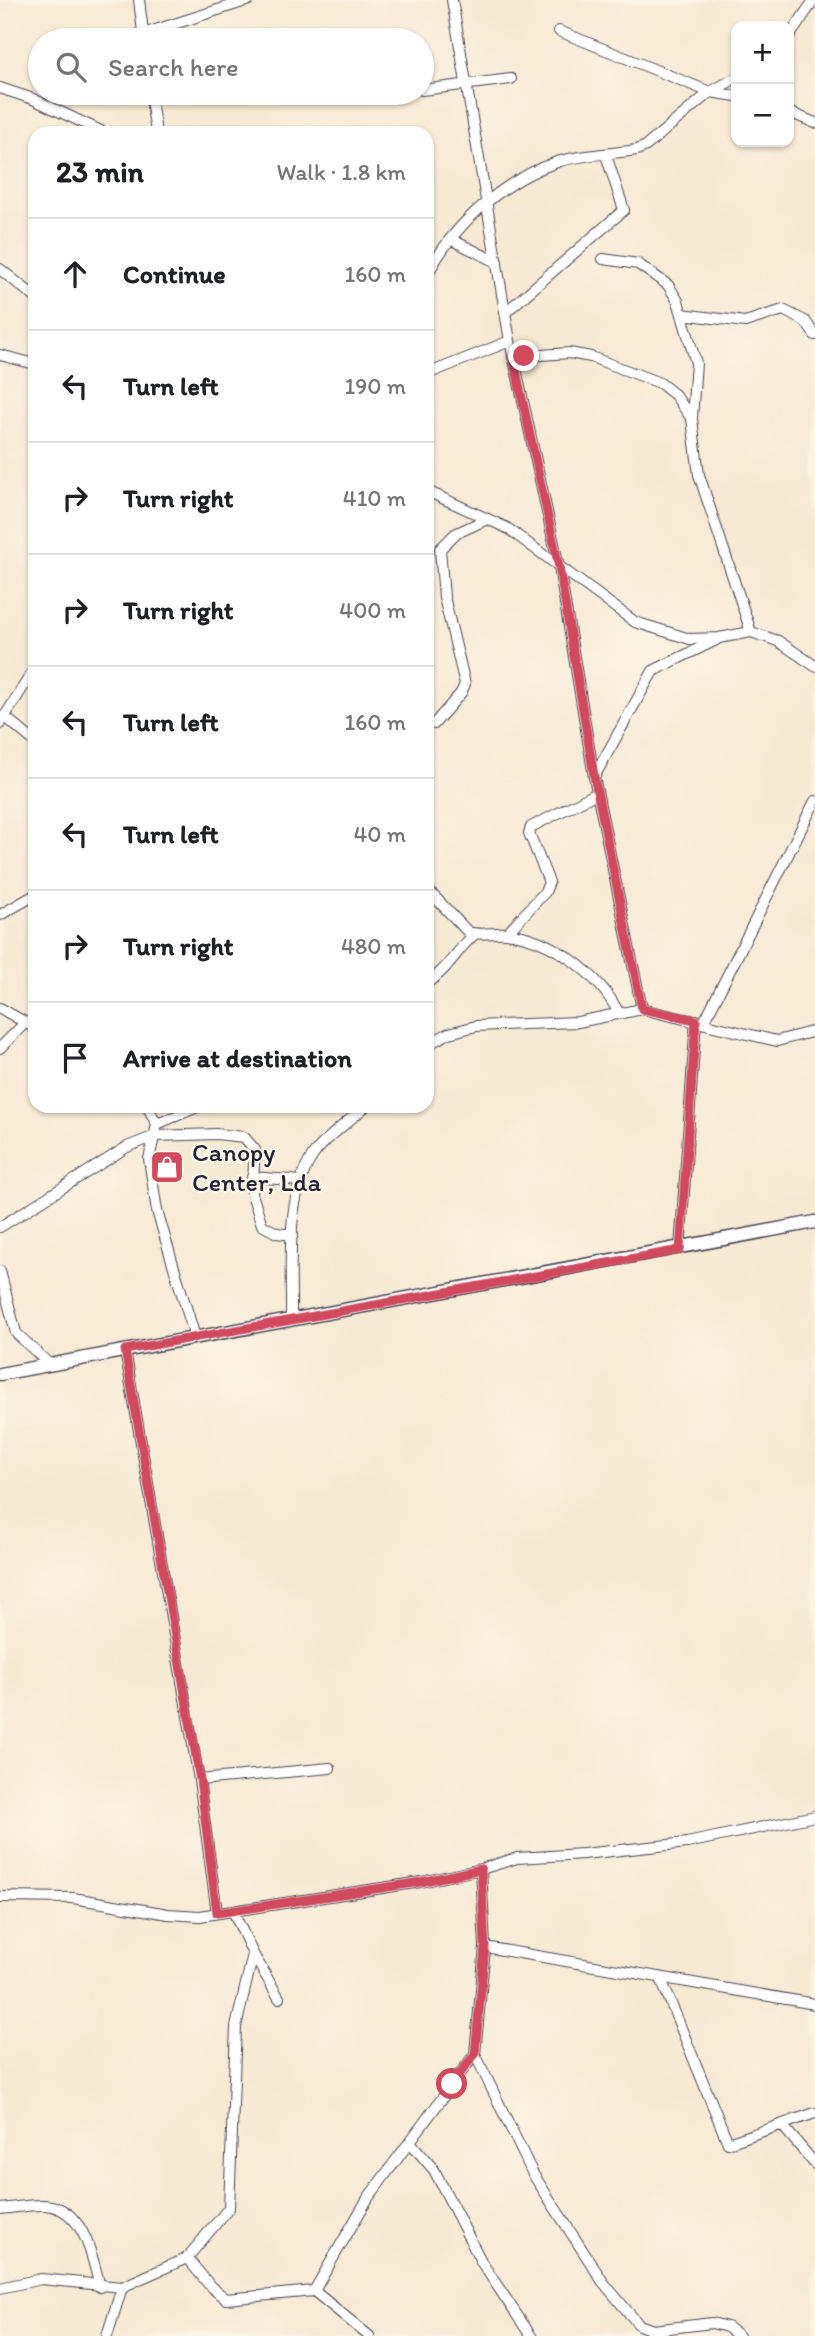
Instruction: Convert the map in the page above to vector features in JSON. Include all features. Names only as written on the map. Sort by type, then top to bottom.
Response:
[{"type":"main road","points":[[0,1374],[680,1250],[815,1222]]},
{"type":"street","points":[[139,0],[143,28]]},
{"type":"street","points":[[170,28],[249,0]]},
{"type":"street","points":[[452,0],[513,357],[559,567],[597,793],[642,1009]]},
{"type":"street","points":[[794,30],[814,0]]},
{"type":"street","points":[[559,31],[710,92],[731,95]]},
{"type":"street","points":[[434,88],[465,82],[511,79]]},
{"type":"street","points":[[434,265],[450,239],[506,187],[535,170],[559,161],[646,146],[710,92],[731,81]]},
{"type":"street","points":[[0,88],[28,97]]},
{"type":"street","points":[[46,105],[90,126]]},
{"type":"street","points":[[152,105],[155,126]]},
{"type":"street","points":[[794,115],[815,123]]},
{"type":"street","points":[[507,312],[624,209],[606,155]]},
{"type":"street","points":[[450,239],[498,262]]},
{"type":"street","points":[[603,259],[638,264],[653,274],[668,285],[682,314],[696,363],[692,419],[699,475],[751,632]]},
{"type":"street","points":[[0,269],[28,291]]},
{"type":"street","points":[[682,314],[745,322],[783,310],[805,321],[815,335]]},
{"type":"street","points":[[434,370],[510,341]]},
{"type":"street","points":[[513,357],[569,353],[615,365],[660,383],[675,396],[692,419]]},
{"type":"street","points":[[0,355],[28,362]]},
{"type":"street","points":[[434,494],[507,528],[635,622],[675,637],[719,638],[751,632],[778,641],[815,666]]},
{"type":"street","points":[[434,724],[461,693],[465,684],[444,597],[440,549],[455,534],[487,519]]},
{"type":"street","points":[[594,776],[653,671],[719,638]]},
{"type":"street","points":[[28,679],[2,720],[28,737]]},
{"type":"street","points":[[507,933],[545,892],[549,882],[529,833],[531,827],[597,793]]},
{"type":"street","points":[[680,1250],[700,1021],[815,801]]},
{"type":"street","points":[[434,897],[459,924],[475,934],[507,933],[548,948],[585,967],[612,999],[619,1013]]},
{"type":"street","points":[[0,915],[28,899]]},
{"type":"street","points":[[434,979],[442,974],[461,946],[475,934]]},
{"type":"street","points":[[0,1008],[28,1025]]},
{"type":"street","points":[[434,1042],[476,1026],[578,1022],[642,1009],[777,1041],[815,1031]]},
{"type":"street","points":[[0,1048],[28,1027]]},
{"type":"street","points":[[151,1113],[158,1124],[149,1160],[157,1211],[195,1337]]},
{"type":"street","points":[[158,1124],[184,1113]]},
{"type":"street","points":[[291,1319],[291,1226],[302,1181],[317,1151],[358,1113]]},
{"type":"street","points":[[0,1227],[127,1146],[155,1136],[216,1134],[244,1137],[255,1150],[252,1194],[262,1224],[277,1233],[293,1235]]},
{"type":"street","points":[[252,1177],[302,1181]]},
{"type":"street","points":[[0,1271],[16,1333],[50,1364]]},
{"type":"street","points":[[125,1350],[200,1780],[217,1913]]},
{"type":"street","points":[[200,1780],[330,1768]]},
{"type":"street","points":[[0,1897],[72,1898],[188,1916],[421,1882],[535,1855],[583,1854],[687,1843],[815,1816]]},
{"type":"street","points":[[314,2291],[352,2222],[475,2054],[485,1947],[481,1869]]},
{"type":"street","points":[[233,1911],[253,1954],[279,1998]]},
{"type":"street","points":[[485,1947],[815,2004]]},
{"type":"street","points":[[0,2288],[41,2278],[100,2287],[122,2287],[187,2258],[229,2208],[236,2027],[253,1954]]},
{"type":"street","points":[[661,1979],[724,2140],[732,2143],[815,2113]]},
{"type":"street","points":[[475,2054],[533,2174],[568,2230],[624,2309],[639,2325],[654,2333],[712,2323],[727,2327],[739,2336]]},
{"type":"street","points":[[782,2125],[815,2164]]},
{"type":"street","points":[[411,2143],[441,2180],[482,2263],[531,2336]]},
{"type":"street","points":[[0,2209],[45,2205],[66,2213],[75,2220],[90,2250],[100,2287]]},
{"type":"street","points":[[187,2258],[211,2287],[226,2298],[314,2291],[369,2336]]},
{"type":"street","points":[[107,2336],[122,2287]]},
{"type":"place","name":"Canopy Center, Lda","points":[[167,1167]]},
{"type":"route","points":[[452,2084],[475,2054],[485,1964],[481,1869],[421,1882],[217,1913],[200,1780],[125,1350],[680,1250],[696,1020],[642,1009],[594,776],[559,567],[513,357],[524,356]]}]
